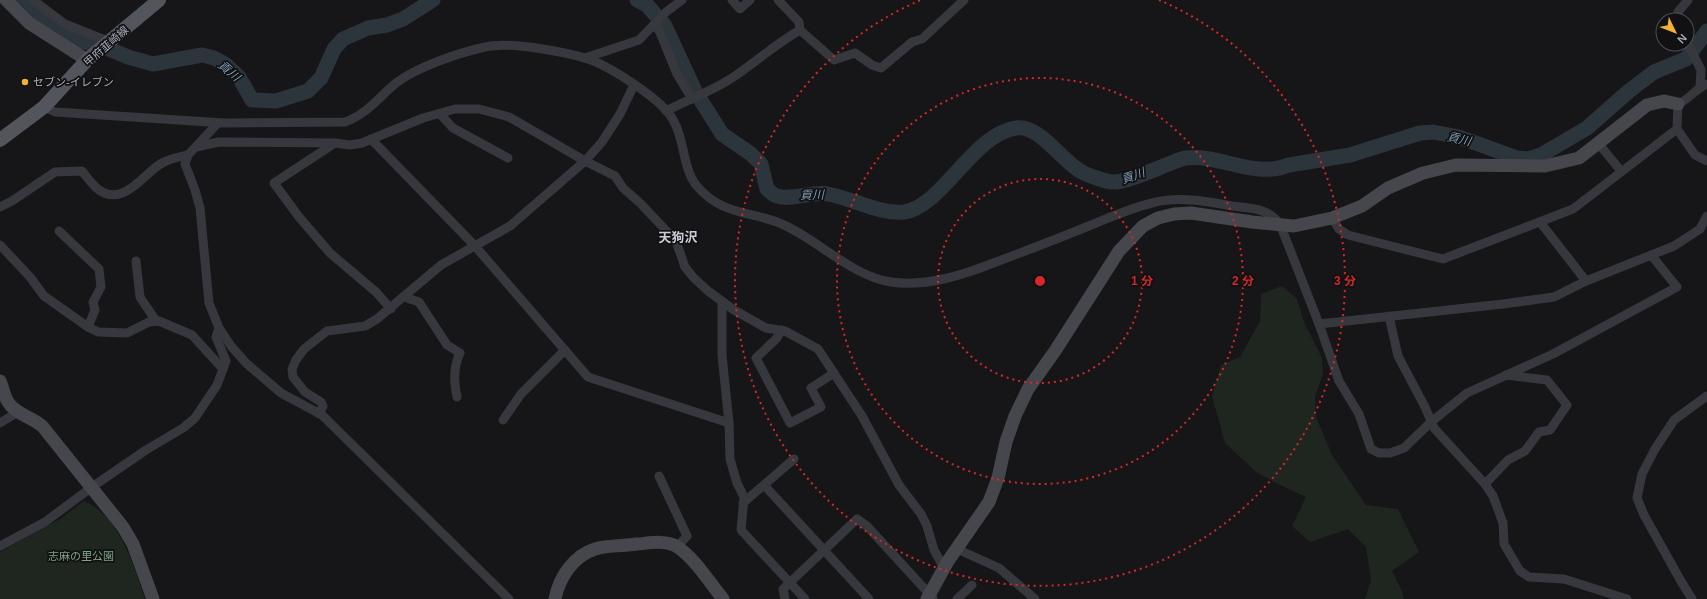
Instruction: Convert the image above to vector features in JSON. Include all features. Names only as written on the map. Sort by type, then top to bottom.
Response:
[{"type":"main road","name":"甲府韮崎線","points":[[0,140],[44,107],[87,60],[159,0]]},
{"type":"street","points":[[6,0],[29,23],[87,60]]},
{"type":"street","points":[[33,0],[65,24],[110,42]]},
{"type":"street","points":[[585,58],[639,40],[666,12],[682,0]]},
{"type":"street","points":[[732,0],[740,9],[750,0]]},
{"type":"street","points":[[778,0],[799,22],[800,30],[834,60],[855,53],[881,68],[912,42],[922,39],[964,0]]},
{"type":"street","points":[[1678,12],[1688,0]]},
{"type":"street","points":[[655,24],[659,30],[677,74],[693,99]]},
{"type":"street","points":[[666,111],[705,94],[735,76],[784,39],[800,30]]},
{"type":"street","points":[[44,107],[55,112],[218,123],[345,122],[356,118],[365,112],[395,84],[413,71],[485,46],[504,44],[518,45],[585,58],[607,68],[634,85],[652,98],[666,111],[678,130],[691,176],[696,184],[707,195],[733,212],[778,222],[801,234],[866,274],[887,281],[902,283],[953,278],[1132,208],[1154,202],[1174,200],[1204,202],[1260,210],[1270,213],[1280,224],[1319,324],[1339,381],[1359,414],[1371,449],[1379,453],[1390,453],[1404,448],[1431,422],[1467,393],[1553,354],[1677,287],[1651,255]]},
{"type":"street","points":[[785,599],[783,589],[857,519],[866,526],[930,597],[944,568],[989,502],[998,478],[1006,442],[1015,416],[1028,389],[1055,351],[1119,251],[1131,236],[1143,226],[1153,220],[1174,214],[1191,213],[1252,222],[1294,226],[1332,218],[1362,206],[1388,188],[1423,173],[1456,165],[1545,166],[1579,158],[1647,105],[1664,101],[1678,104],[1687,100],[1704,85],[1701,70],[1692,52]]},
{"type":"street","points":[[319,414],[323,406],[321,402],[305,392],[293,376],[292,369],[296,360],[321,334],[326,331],[365,326],[391,309],[441,265],[510,226],[585,161],[602,142],[620,114],[634,85]]},
{"type":"street","points":[[1678,104],[1677,129],[1695,155],[1707,161]]},
{"type":"street","points":[[196,147],[219,142],[335,143],[350,145],[371,139],[423,118],[455,109],[479,109],[509,117],[585,161],[615,176],[623,188],[640,203],[676,241],[684,267],[693,277],[722,302],[766,328],[782,330],[818,349],[862,416],[899,485],[921,514],[927,526],[934,550],[944,568]]},
{"type":"street","points":[[440,114],[453,128],[508,158]]},
{"type":"street","points":[[218,123],[188,155],[185,164],[200,208],[209,303],[219,328],[246,364],[281,393],[319,414],[509,599]]},
{"type":"street","points":[[1332,218],[1339,229],[1348,235],[1442,259],[1573,209],[1594,195],[1621,171],[1677,129]]},
{"type":"street","points":[[371,139],[475,246],[588,377],[729,423]]},
{"type":"street","points":[[335,143],[274,183],[299,217],[330,253],[376,292],[391,309]]},
{"type":"street","points":[[1598,143],[1621,171]]},
{"type":"street","points":[[0,207],[12,201],[55,172],[82,171],[98,189],[108,194],[120,194],[130,189],[161,164],[173,157],[188,155]]},
{"type":"street","points":[[1319,324],[1504,304],[1554,296],[1586,281],[1674,246],[1700,229],[1707,216]]},
{"type":"street","points":[[1540,222],[1586,281]]},
{"type":"street","points":[[59,231],[99,269],[101,287],[93,302],[95,310],[88,327]]},
{"type":"street","points":[[0,245],[30,277],[44,296],[88,327],[98,332],[127,332],[149,322],[159,321],[192,335],[223,369]]},
{"type":"street","points":[[136,261],[140,297],[156,321]]},
{"type":"street","points":[[404,297],[419,302],[447,345],[460,353],[457,360],[454,383],[457,397]]},
{"type":"street","points":[[722,302],[722,355],[729,423],[730,459],[744,497],[741,530],[805,599]]},
{"type":"street","points":[[1389,316],[1398,356],[1434,428],[1485,484],[1493,496],[1503,523],[1504,544],[1520,571],[1529,577],[1564,579],[1627,599]]},
{"type":"street","points":[[0,546],[45,522],[92,487],[146,450],[183,428],[195,418],[217,385],[226,361],[216,337],[219,328]]},
{"type":"street","points":[[782,330],[756,358],[790,423],[821,406],[811,388],[834,373]]},
{"type":"street","points":[[503,420],[521,394],[565,350]]},
{"type":"street","points":[[1485,484],[1508,460],[1525,451],[1539,432],[1550,430],[1567,405],[1547,380],[1506,375]]},
{"type":"street","points":[[0,381],[8,402],[18,412],[37,421],[43,427],[92,487],[133,544],[153,599]]},
{"type":"street","points":[[1692,599],[1644,515],[1637,498],[1642,474],[1655,449],[1674,420],[1707,396]]},
{"type":"street","points":[[0,424],[18,412]]},
{"type":"street","points":[[743,502],[794,459]]},
{"type":"street","points":[[659,476],[687,536],[676,547]]},
{"type":"street","points":[[764,485],[869,599]]},
{"type":"street","points":[[555,599],[557,586],[564,574],[582,554],[596,548],[656,542],[670,543],[676,547],[691,560],[723,599]]},
{"type":"street","points":[[957,549],[999,568],[1036,599]]},
{"type":"street","points":[[957,599],[972,585]]},
{"type":"green space","points":[[1282,286],[1297,299],[1304,322],[1322,358],[1323,374],[1315,397],[1316,417],[1332,455],[1366,505],[1398,509],[1419,552],[1392,571],[1402,591],[1404,599],[1365,599],[1371,580],[1366,547],[1348,529],[1310,542],[1292,526],[1306,497],[1256,472],[1225,443],[1212,396],[1221,365],[1240,357],[1260,321],[1261,294]]},
{"type":"green space","name":"志麻の里公園","points":[[84,501],[96,508],[107,518],[116,530],[130,557],[145,599],[0,599],[0,552],[60,519]]},
{"type":"waterway","name":"貢川","points":[[17,0],[38,18],[80,41],[102,46],[128,57],[153,64],[202,55],[214,58],[225,64],[239,77],[252,100],[276,101],[308,91],[321,78],[334,49],[343,39],[368,28],[387,25],[403,19],[433,0]]},
{"type":"waterway","name":"貢川","points":[[637,0],[647,5],[665,26],[695,91],[722,134],[751,154],[761,164],[767,189],[774,195],[789,197],[822,193],[837,196],[876,209],[895,212],[904,212],[918,207],[931,198],[986,143],[1000,133],[1016,128],[1034,132],[1043,138],[1074,167],[1082,172],[1114,182],[1133,178],[1186,158],[1212,159],[1250,168],[1276,169],[1289,165],[1350,155],[1420,133],[1433,132],[1459,137],[1517,158],[1528,159],[1541,155],[1587,128],[1629,91],[1654,72],[1686,59],[1707,31]]},
{"type":"place","name":"セブン-イレブン","points":[[25,82]]},
{"type":"district","name":"天狗沢","points":[[678,237]]}]
